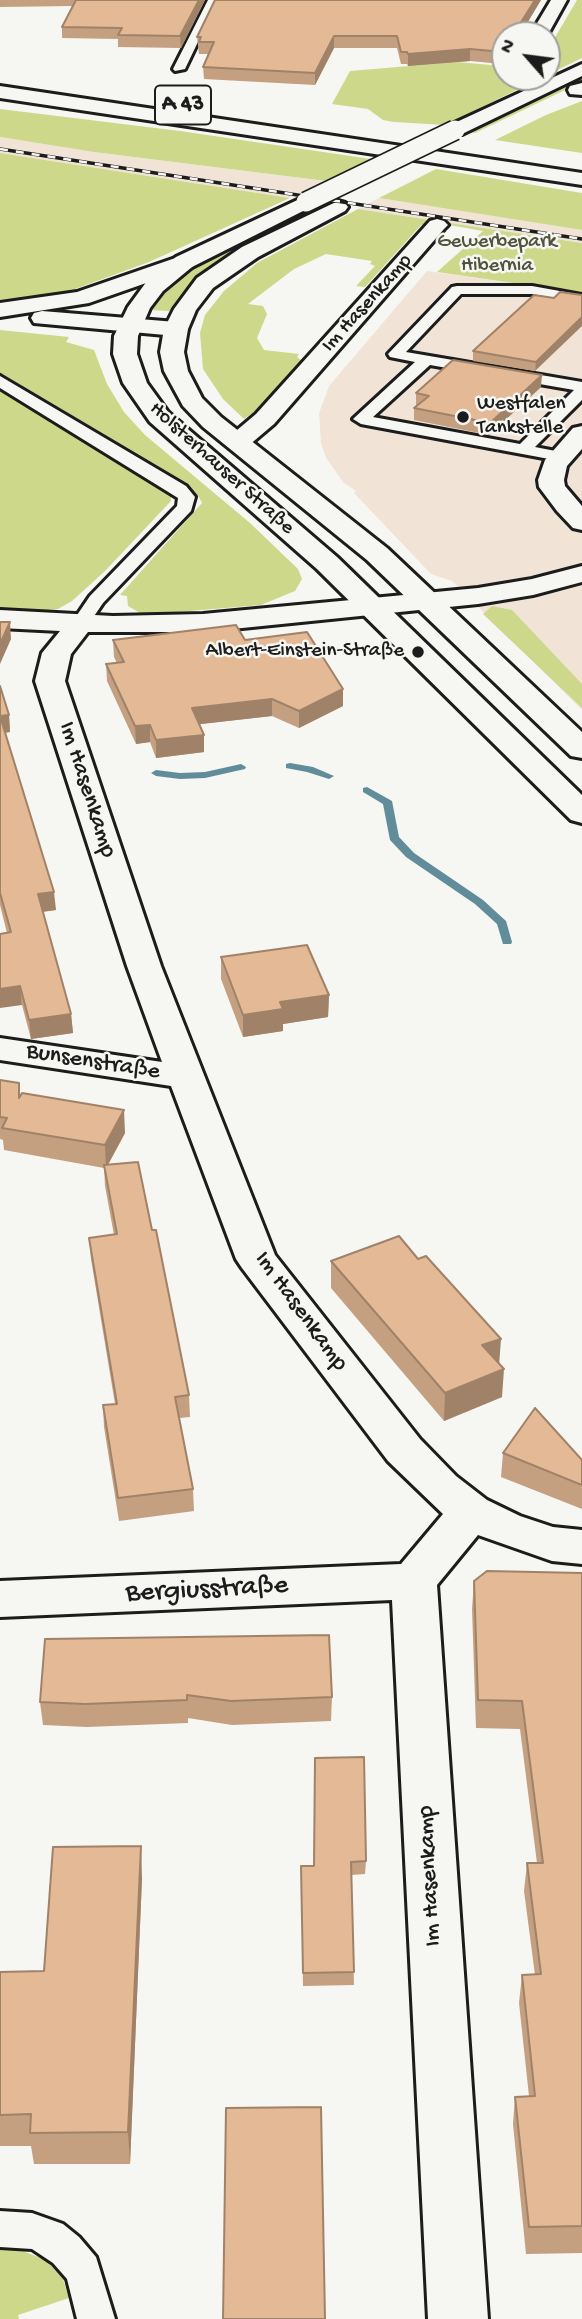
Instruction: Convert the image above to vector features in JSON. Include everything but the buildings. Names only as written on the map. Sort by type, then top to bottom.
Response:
[{"type":"main road","points":[[547,21],[558,0]]},
{"type":"main road","points":[[0,312],[81,298],[184,262],[582,69]]},
{"type":"main road","name":"A 43","points":[[0,80],[367,130],[582,163]]},
{"type":"main road","points":[[0,325],[175,333],[194,296],[223,270],[259,247],[580,89]]},
{"type":"main road","name":"A 43","points":[[0,92],[582,179]]},
{"type":"main road","points":[[0,104],[281,133]]},
{"type":"main road","name":"Im Hasenkamp","points":[[239,441],[265,419],[437,225]]},
{"type":"main road","points":[[128,331],[147,295],[184,262]]},
{"type":"main road","points":[[0,312],[128,331]]},
{"type":"main road","name":"Holsterhauser Straße","points":[[128,331],[125,354],[129,369],[145,401],[159,417],[327,563],[582,813]]},
{"type":"main road","name":"Holsterhauser Straße","points":[[175,333],[172,352],[176,371],[192,401],[212,422],[377,554],[582,750]]},
{"type":"main road","points":[[582,433],[560,456],[552,473],[552,487],[582,522]]},
{"type":"main road","points":[[0,619],[80,624],[183,624],[430,602],[504,592],[578,577]]},
{"type":"main road","name":"Im Hasenkamp","points":[[80,624],[57,653],[50,681],[144,965],[256,1259],[404,1450],[440,1487],[471,1512]]},
{"type":"main road","name":"Bunsenstraße","points":[[0,1049],[186,1077]]},
{"type":"main road","points":[[414,1581],[471,1512],[504,1528],[552,1544],[582,1547]]},
{"type":"main road","name":"Im Hasenkamp","points":[[414,1581],[458,2319]]},
{"type":"main road","name":"Bergiusstraße","points":[[0,1599],[414,1581]]},
{"type":"lane","points":[[178,69],[213,0]]},
{"type":"lane","points":[[524,449],[582,389],[395,354],[457,290],[532,290],[582,299]]},
{"type":"lane","points":[[427,360],[361,419],[560,456]]},
{"type":"lane","points":[[565,384],[582,367]]},
{"type":"lane","name":"Im Hasenkamp","points":[[0,380],[180,490],[187,497],[185,507],[96,600],[80,624]]},
{"type":"lane","points":[[0,2228],[41,2234],[50,2237],[66,2250],[83,2270],[96,2319]]},
{"type":"shaded area","points":[[0,137],[94,152],[326,181],[290,198],[0,153]]},
{"type":"shaded area","points":[[379,198],[582,230],[582,243],[358,209]]},
{"type":"shaded area","points":[[427,271],[582,293],[582,710],[452,581],[431,574],[354,493],[356,491],[344,483],[326,458],[321,443],[319,413],[329,386]]},
{"type":"green space","points":[[577,0],[582,0],[582,58],[561,68],[561,27]]},
{"type":"green space","points":[[457,62],[491,65],[491,91],[514,91],[445,125],[394,122],[383,120],[368,109],[332,104],[350,71]]},
{"type":"green space","points":[[582,76],[582,82],[475,133],[463,131],[550,91],[561,91],[561,86]]},
{"type":"green space","points":[[582,101],[582,153],[495,140],[546,115]]},
{"type":"green space","points":[[0,109],[180,131],[371,159],[326,181],[94,152],[0,137]]},
{"type":"green space","points":[[0,153],[290,198],[149,262],[75,289],[81,293],[0,305]]},
{"type":"green space","points":[[436,169],[582,193],[582,230],[379,198]]},
{"type":"green space","points":[[316,203],[328,206],[227,257],[189,286],[170,311],[150,310],[167,289],[203,261]]},
{"type":"green space","name":"Gewerbepark Hibernia","points":[[358,209],[582,243],[582,293],[437,272],[483,231],[455,226],[434,223],[421,225],[365,287],[356,286],[375,266],[370,264],[372,261],[326,254],[294,269],[248,304],[263,306],[267,314],[257,338],[264,350],[299,354],[297,357],[302,361],[260,408],[244,419],[223,399],[203,369],[200,333],[205,315],[224,291],[257,263]]},
{"type":"green space","points":[[0,330],[69,337],[66,342],[94,350],[107,384],[124,412],[145,435],[250,523],[298,569],[302,579],[295,591],[261,605],[153,614],[140,613],[128,606],[127,596],[120,595],[202,503],[199,497],[158,470],[0,375]]},
{"type":"green space","points":[[0,387],[167,488],[171,496],[171,501],[105,571],[72,601],[58,609],[33,612],[0,610]]},
{"type":"green space","points":[[492,606],[512,610],[582,684],[582,708],[483,614]]},
{"type":"green space","points":[[0,2250],[20,2250],[46,2260],[63,2279],[69,2298],[18,2315],[19,2319],[0,2319]]},
{"type":"waterway","points":[[290,766],[329,776]]},
{"type":"waterway","points":[[156,773],[205,775],[241,767]]},
{"type":"waterway","points":[[367,790],[388,803],[394,838],[410,855],[479,902],[502,923],[507,942]]},
{"type":"railway","points":[[0,149],[582,239]]},
{"type":"place","name":"Westfalen Tankstelle","points":[[463,417]]},
{"type":"place","name":"Albert-Einstein-Straße","points":[[418,652]]}]
